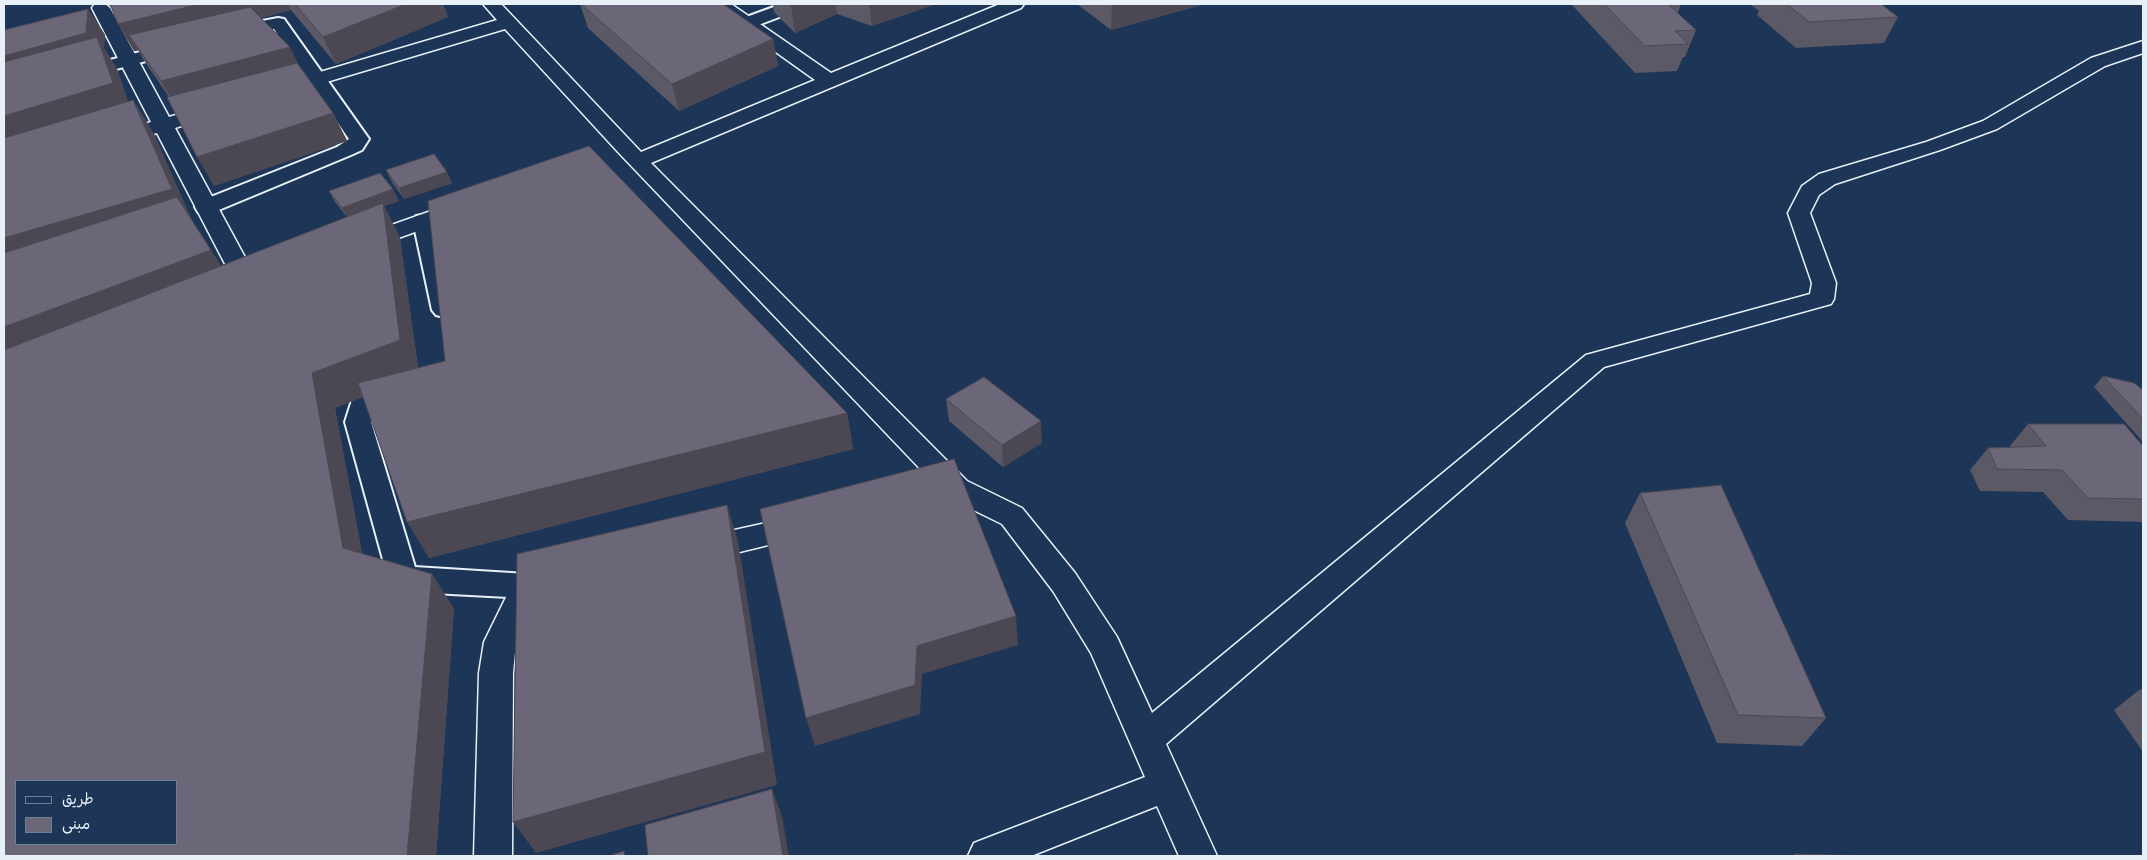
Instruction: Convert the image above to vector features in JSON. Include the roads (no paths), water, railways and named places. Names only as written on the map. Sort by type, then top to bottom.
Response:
[{"type":"street","points":[[492,4],[623,154],[958,489],[1012,516],[1064,582],[1105,647],[1198,856]]},
{"type":"street","points":[[720,4],[828,80]]},
{"type":"street","points":[[623,154],[828,80],[1015,4]]},
{"type":"street","points":[[100,8],[163,125],[204,217],[248,285]]},
{"type":"street","points":[[258,97],[508,22]]},
{"type":"street","points":[[1146,739],[1595,361],[1822,299],[1824,283],[1799,213],[1810,190],[1827,179],[1933,146],[1990,125],[2098,62],[2143,47]]},
{"type":"street","points":[[97,145],[230,105]]},
{"type":"street","points":[[340,251],[488,198]]},
{"type":"street","points":[[929,496],[958,489]]},
{"type":"street","points":[[673,556],[824,521]]},
{"type":"street","points":[[492,856],[500,642],[527,586],[572,578]]},
{"type":"street","points":[[987,856],[1167,785]]},
{"type":"lane","points":[[747,23],[797,4]]},
{"type":"lane","points":[[204,217],[355,146],[359,140],[315,80],[314,74],[278,22],[215,36]]},
{"type":"lane","points":[[61,79],[196,42]]},
{"type":"lane","points":[[424,221],[450,336]]},
{"type":"lane","points":[[425,386],[371,401],[361,406],[359,413],[358,422],[402,574],[413,580],[527,586]]}]
